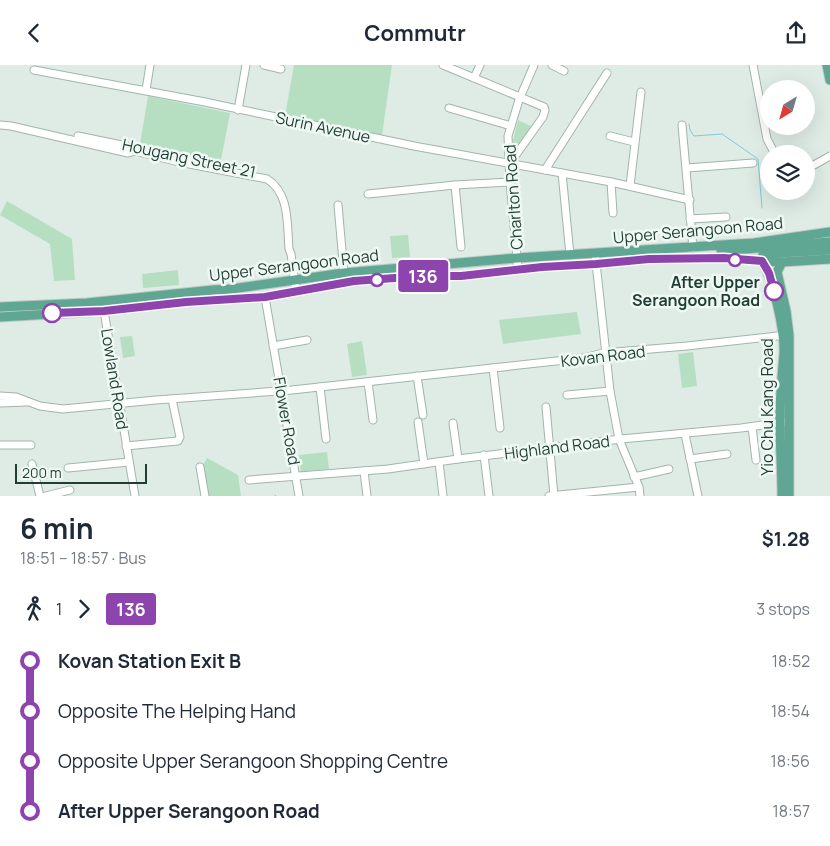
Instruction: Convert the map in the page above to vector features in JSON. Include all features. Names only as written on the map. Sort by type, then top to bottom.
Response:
[{"type":"main road","points":[[827,66],[830,80]]},
{"type":"main road","name":"Upper Serangoon Road","points":[[0,307],[101,301],[231,289],[344,273],[517,258],[754,243],[830,232]]},
{"type":"main road","points":[[668,249],[732,251],[830,242]]},
{"type":"main road","points":[[724,258],[830,250]]},
{"type":"main road","name":"Upper Serangoon Road","points":[[0,317],[104,311],[186,302],[265,297],[354,281],[422,276],[461,276],[518,269],[655,258],[724,258],[782,262],[830,259]]},
{"type":"main road","name":"Yio Chu Kang Road","points":[[762,261],[773,273],[786,311],[786,335],[781,380],[789,496]]},
{"type":"main road","points":[[773,273],[782,262]]},
{"type":"main road","points":[[0,301],[12,307]]},
{"type":"main road","name":"Yio Chu Kang Road","points":[[782,496],[784,422]]},
{"type":"street","points":[[146,91],[150,65]]},
{"type":"street","points":[[238,109],[246,65]]},
{"type":"street","points":[[264,65],[281,69]]},
{"type":"street","points":[[443,65],[544,107],[545,111],[541,121],[509,163]]},
{"type":"street","points":[[474,79],[480,65]]},
{"type":"street","name":"Charlton Road","points":[[518,269],[508,145],[511,126],[520,97],[534,65]]},
{"type":"street","points":[[552,65],[564,71]]},
{"type":"street","points":[[753,65],[760,100]]},
{"type":"street","points":[[757,65],[760,84]]},
{"type":"street","name":"Surin Avenue","points":[[34,70],[238,109],[414,146],[611,182],[689,200]]},
{"type":"street","points":[[545,170],[607,73]]},
{"type":"street","points":[[630,186],[640,92]]},
{"type":"street","name":"Charlton Road","points":[[449,108],[511,126]]},
{"type":"street","name":"Hougang Street 21","points":[[0,123],[7,123],[11,126],[30,131],[79,140],[91,145],[123,152],[135,151],[178,162],[267,179],[279,188],[284,198],[296,292]]},
{"type":"street","points":[[682,125],[694,248]]},
{"type":"street","points":[[610,136],[634,142]]},
{"type":"street","points":[[815,164],[830,156]]},
{"type":"street","points":[[687,168],[753,163]]},
{"type":"street","points":[[562,173],[570,255]]},
{"type":"street","points":[[368,194],[455,185],[510,182]]},
{"type":"street","points":[[611,182],[613,213]]},
{"type":"street","points":[[455,185],[460,247]]},
{"type":"street","points":[[338,205],[344,273]]},
{"type":"street","points":[[691,219],[726,217]]},
{"type":"street","points":[[595,253],[610,391],[620,439],[639,487],[640,496]]},
{"type":"street","name":"Flower Road","points":[[265,297],[299,496]]},
{"type":"street","name":"Lowland Road","points":[[104,311],[135,496]]},
{"type":"street","name":"Kovan Road","points":[[0,396],[16,397],[46,408],[102,406],[320,387],[584,358],[605,353],[786,335]]},
{"type":"street","points":[[273,345],[307,340]]},
{"type":"street","points":[[493,368],[500,428]]},
{"type":"street","points":[[417,376],[423,415]]},
{"type":"street","points":[[368,382],[373,420]]},
{"type":"street","points":[[320,387],[326,439]]},
{"type":"street","points":[[567,395],[610,391]]},
{"type":"street","points":[[102,406],[117,393]]},
{"type":"street","name":"Lowland Road","points":[[126,446],[175,443],[179,440],[172,399]]},
{"type":"street","name":"Kovan Road","points":[[0,403],[27,402]]},
{"type":"street","points":[[546,407],[554,496]]},
{"type":"street","points":[[418,422],[424,464]]},
{"type":"street","name":"Highland Road","points":[[249,480],[364,471],[620,439],[685,434],[784,422]]},
{"type":"street","points":[[453,423],[458,459]]},
{"type":"street","points":[[752,427],[756,460]]},
{"type":"street","points":[[685,434],[698,496]]},
{"type":"street","points":[[0,445],[31,445]]},
{"type":"street","points":[[690,459],[727,454]]},
{"type":"street","points":[[484,455],[489,496]]},
{"type":"street","points":[[68,468],[129,462]]},
{"type":"street","points":[[438,462],[443,496]]},
{"type":"street","points":[[32,464],[40,496]]},
{"type":"street","points":[[200,467],[205,496]]},
{"type":"street","points":[[634,477],[669,469]]},
{"type":"street","points":[[364,471],[367,496]]},
{"type":"street","points":[[549,496],[639,487]]},
{"type":"street","points":[[46,496],[70,490]]},
{"type":"green space","points":[[294,65],[392,65],[382,135],[285,116]]},
{"type":"green space","points":[[148,96],[230,113],[221,160],[140,144]]},
{"type":"green space","points":[[518,120],[533,127],[512,153],[512,145]]},
{"type":"green space","points":[[7,201],[72,239],[75,280],[54,281],[50,244],[0,215]]},
{"type":"green space","points":[[408,235],[410,257],[392,258],[390,236]]},
{"type":"green space","points":[[178,270],[179,285],[143,288],[142,274]]},
{"type":"green space","points":[[577,312],[581,334],[503,344],[499,320]]},
{"type":"green space","points":[[132,336],[135,356],[123,358],[120,337]]},
{"type":"green space","points":[[362,341],[367,375],[352,377],[347,344]]},
{"type":"green space","points":[[693,352],[697,386],[682,388],[678,354]]},
{"type":"green space","points":[[327,452],[329,469],[301,472],[299,455]]},
{"type":"green space","points":[[207,458],[238,475],[241,496],[206,496],[202,467]]},
{"type":"waterway","points":[[689,124],[694,136],[722,134],[758,159],[762,208]]},
{"type":"bus line","name":"136","points":[[52,313],[104,311],[186,302],[276,296],[354,281],[376,281],[422,276],[461,276],[542,267],[682,257],[762,261],[769,273],[774,291]]},
{"type":"place","name":"After Upper Serangoon Road","points":[[774,291]]}]
